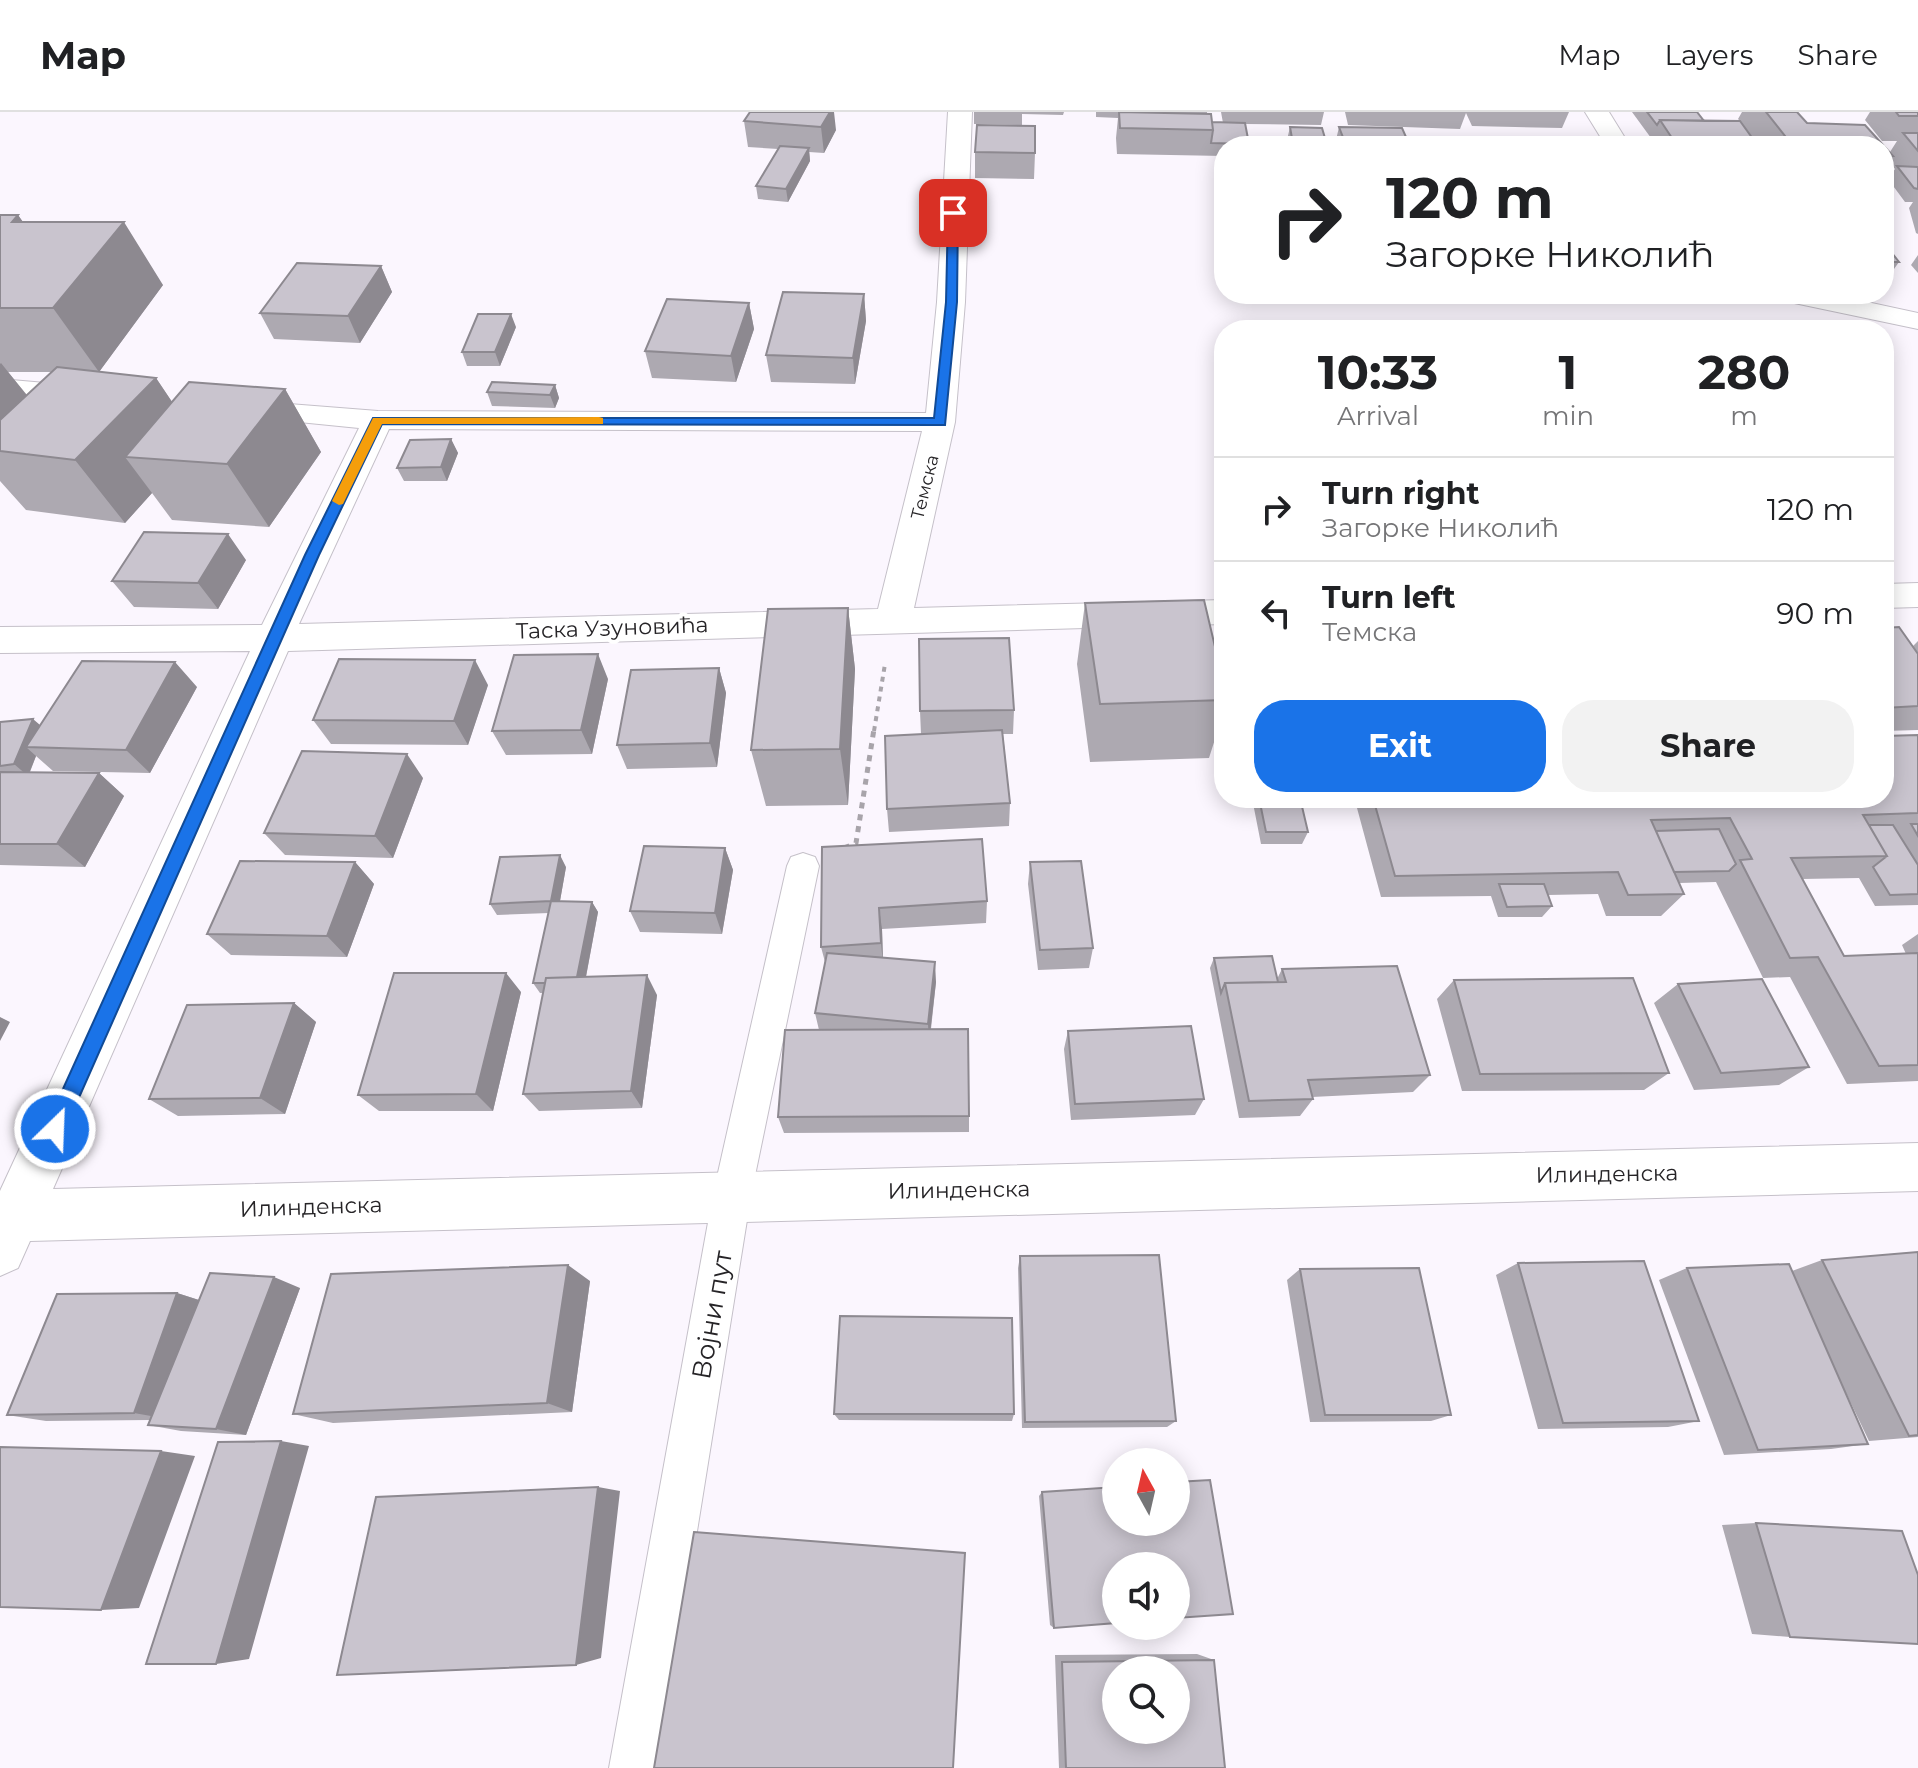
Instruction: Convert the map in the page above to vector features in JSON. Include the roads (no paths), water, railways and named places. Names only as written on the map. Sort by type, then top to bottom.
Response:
[{"type":"street","name":"Темска","points":[[893,620],[940,422],[951,302],[960,112]]},
{"type":"street","points":[[1597,112],[1612,136]]},
{"type":"street","points":[[1837,304],[1918,321]]},
{"type":"street","points":[[0,388],[126,399]]},
{"type":"street","points":[[205,406],[378,420],[940,422]]},
{"type":"street","points":[[5,1227],[378,420]]},
{"type":"street","points":[[1894,596],[1918,595]]},
{"type":"street","name":"Таска Узуновића","points":[[0,640],[275,638],[1214,612]]},
{"type":"street","name":"Илинденска","points":[[5,1227],[732,1195],[1918,1167]]},
{"type":"lane","name":"Војни пут","points":[[634,1768],[732,1195],[803,866]]}]
